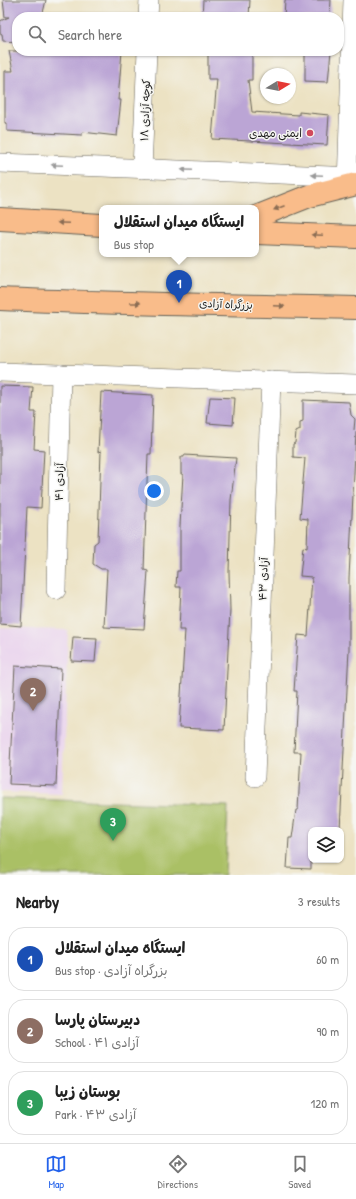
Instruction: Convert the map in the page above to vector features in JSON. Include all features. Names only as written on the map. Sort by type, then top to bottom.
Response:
[{"type":"highway","points":[[259,216],[351,181]]},
{"type":"highway","points":[[1,219],[99,225]]},
{"type":"highway","points":[[259,233],[356,237]]},
{"type":"highway","name":"بزرگراه آزادی","points":[[0,299],[96,303],[179,303],[356,308]]},
{"type":"highway","points":[[0,312],[96,303]]},
{"type":"street","points":[[148,12],[149,0]]},
{"type":"street","points":[[0,163],[142,169],[351,181],[353,0]]},
{"type":"street","name":"کوچه آزادی ۱۸","points":[[142,169],[147,56]]},
{"type":"street","points":[[0,372],[356,384]]},
{"type":"street","name":"۴۱ آزادی","points":[[56,590],[61,374]]},
{"type":"street","name":"۴۳ آزادی","points":[[255,777],[271,381]]},
{"type":"shaded area","points":[[0,628],[68,630],[62,794],[0,792]]},
{"type":"green space","points":[[0,798],[228,806],[225,875],[0,875]]},
{"type":"building","points":[[3,0],[46,0],[43,12],[12,12],[12,42],[3,41],[2,34],[0,33],[0,21],[9,17],[5,17]]},
{"type":"building","points":[[203,0],[250,0],[249,12],[202,12]]},
{"type":"building","points":[[285,0],[331,0],[330,12],[284,12]]},
{"type":"building","points":[[9,51],[12,51],[12,56],[122,56],[118,100],[121,100],[117,136],[82,132],[82,135],[7,131],[7,123],[5,123],[5,71],[13,71]]},
{"type":"building","points":[[208,56],[252,56],[252,80],[248,80],[252,112],[299,115],[299,112],[329,115],[327,145],[212,139],[217,79],[208,79]]},
{"type":"building","points":[[305,56],[331,56],[328,82],[305,81]]},
{"type":"building","points":[[0,386],[33,387],[31,412],[36,412],[34,449],[44,450],[41,508],[27,507],[21,626],[0,624]]},
{"type":"building","points":[[101,392],[153,395],[151,454],[148,454],[144,570],[148,571],[144,629],[104,627],[107,569],[101,569],[93,564],[94,544],[98,541],[101,451],[98,452]]},
{"type":"building","points":[[210,397],[235,398],[233,425],[207,423]]},
{"type":"building","points":[[303,400],[349,402],[351,415],[355,419],[354,430],[356,432],[349,578],[349,649],[340,827],[308,827],[308,863],[311,863],[311,869],[287,868],[289,838],[292,838],[296,810],[298,810],[301,752],[294,752],[297,691],[294,691],[298,635],[308,636],[312,577],[300,576],[303,547],[307,548],[308,519],[300,518],[305,458],[293,457],[293,444],[295,443],[296,432],[300,430],[300,422],[303,421]]},
{"type":"building","points":[[184,455],[236,458],[231,500],[229,572],[230,610],[224,730],[179,728],[185,630],[179,630],[181,587],[176,587],[177,571],[180,571],[180,526],[183,474],[181,474],[181,457],[184,457]]},
{"type":"building","points":[[73,637],[97,638],[95,662],[71,661]]},
{"type":"building","points":[[15,666],[61,669],[56,786],[9,784]]},
{"type":"place","name":"ایمنی مهدی","points":[[310,133]]},
{"type":"place","name":"ایستگاه میدان استقلال","points":[[179,303]]},
{"type":"place","name":"دبیرستان پارسا","points":[[33,711]]},
{"type":"place","name":"بوستان زیبا","points":[[113,841]]}]
